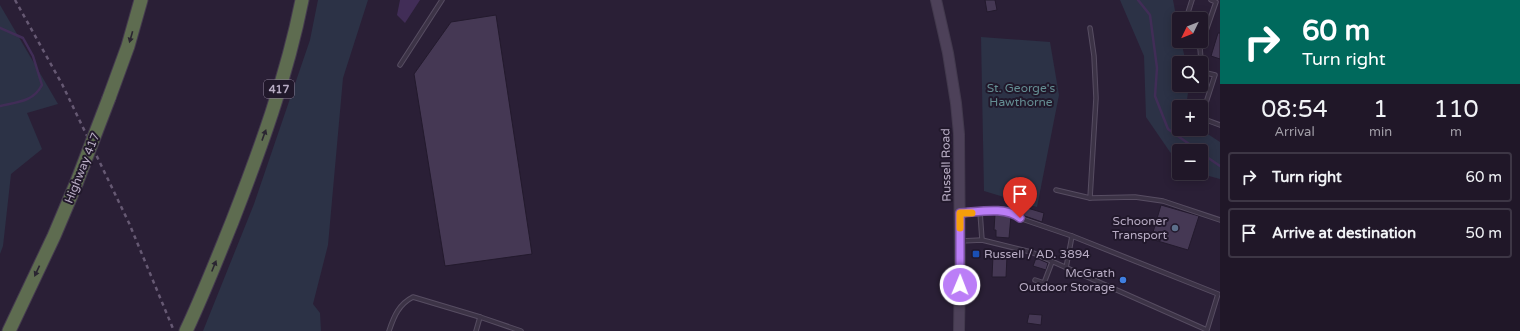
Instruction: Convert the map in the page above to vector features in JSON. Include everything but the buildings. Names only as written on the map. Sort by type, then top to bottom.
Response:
[{"type":"highway","name":"Highway 417","points":[[9,331],[54,236],[76,184],[128,46],[141,0]]},
{"type":"highway","name":"417","points":[[186,331],[200,302],[272,114],[288,60],[302,2]]},
{"type":"main road","name":"Russell Road","points":[[936,0],[948,53],[959,134],[959,331]]},
{"type":"lane","points":[[400,65],[442,0]]},
{"type":"lane","points":[[1188,12],[1192,0]]},
{"type":"lane","points":[[1208,25],[1216,2],[1211,0]]},
{"type":"lane","points":[[1090,28],[1094,56],[1096,98],[1090,198]]},
{"type":"lane","points":[[1200,48],[1202,72],[1216,75],[1201,118],[1220,125]]},
{"type":"lane","points":[[1056,190],[1090,198],[1135,197],[1163,201],[1220,220]]},
{"type":"lane","points":[[960,213],[999,210],[1014,213],[1024,220],[1072,236],[1218,294],[1207,330],[1031,252],[982,240],[960,240]]},
{"type":"lane","points":[[980,212],[982,240]]},
{"type":"lane","points":[[1066,268],[1072,236]]},
{"type":"lane","points":[[1035,280],[1044,282],[1052,262]]},
{"type":"lane","points":[[389,331],[396,312],[405,301],[413,297],[521,331]]},
{"type":"lane","points":[[476,331],[480,317]]},
{"type":"green space","points":[[318,0],[368,0],[343,78],[328,245],[313,304],[320,313],[321,331],[203,331],[254,204],[310,40]]},
{"type":"green space","points":[[1120,0],[1173,0],[1175,12],[1172,12],[1172,48],[1183,48],[1184,56],[1172,56],[1172,92],[1188,92],[1187,100],[1172,100],[1172,136],[1208,136],[1208,134],[1220,142],[1220,179],[1208,176],[1208,144],[1172,144],[1172,154],[1146,117],[1144,56]]},
{"type":"green space","points":[[0,5],[58,104],[27,113],[42,149],[11,174],[3,246],[0,254]]},
{"type":"green space","name":"St. George's Hawthorne","points":[[981,37],[1050,42],[1059,95],[1037,207],[984,191]]},
{"type":"shaded area","points":[[400,0],[420,0],[405,23],[397,15]]},
{"type":"waterway","points":[[1138,0],[1150,15],[1157,68],[1155,96],[1168,129],[1189,144]]},
{"type":"waterway","points":[[0,28],[23,38],[33,56],[42,85],[30,98],[0,106]]},
{"type":"waterway","points":[[1208,158],[1220,166]]},
{"type":"railway","points":[[15,0],[62,84],[129,223],[174,331]]},
{"type":"slow traffic","points":[[960,228],[960,213],[972,213]]},
{"type":"place","name":"Schooner Transport","points":[[1175,228]]},
{"type":"place","name":"Russell / AD. 3894","points":[[976,254]]},
{"type":"place","name":"McGrath Outdoor Storage","points":[[1123,280]]},
{"type":"route","points":[[960,285],[960,213],[999,210],[1014,213],[1020,218]]}]
